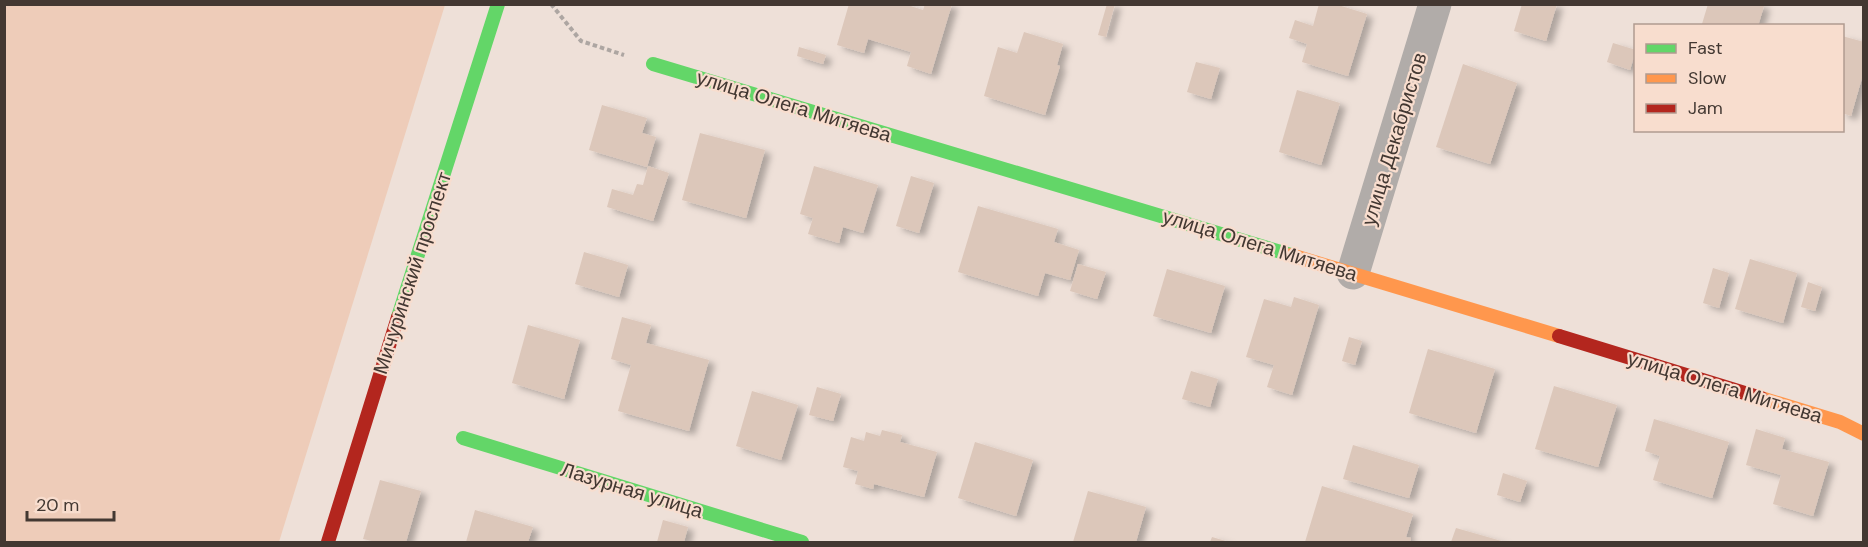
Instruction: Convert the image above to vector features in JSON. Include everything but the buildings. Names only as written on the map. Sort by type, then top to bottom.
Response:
[{"type":"street","name":"Мичуринский проспект","points":[[328,543],[363,425],[498,4]]},
{"type":"street","name":"улица Декабристов","points":[[1353,273],[1436,4]]},
{"type":"street","name":"улица Олега Митяева","points":[[653,64],[1353,273],[1840,422],[1863,435]]},
{"type":"street","name":"Лазурная улица","points":[[463,438],[802,543]]},
{"type":"path","points":[[551,4],[581,41],[653,64]]},
{"type":"shaded area","points":[[4,5],[445,5],[279,542],[5,542]]},
{"type":"traffic: fast","points":[[398,317],[498,4]]},
{"type":"traffic: fast","points":[[653,64],[1291,255]]},
{"type":"traffic: fast","points":[[463,438],[802,542]]},
{"type":"traffic: slow","points":[[1291,255],[1559,336]]},
{"type":"traffic: slow","points":[[1761,398],[1840,422],[1864,434]]},
{"type":"traffic: jam","points":[[328,542],[398,317]]},
{"type":"traffic: jam","points":[[1559,336],[1761,398]]}]
